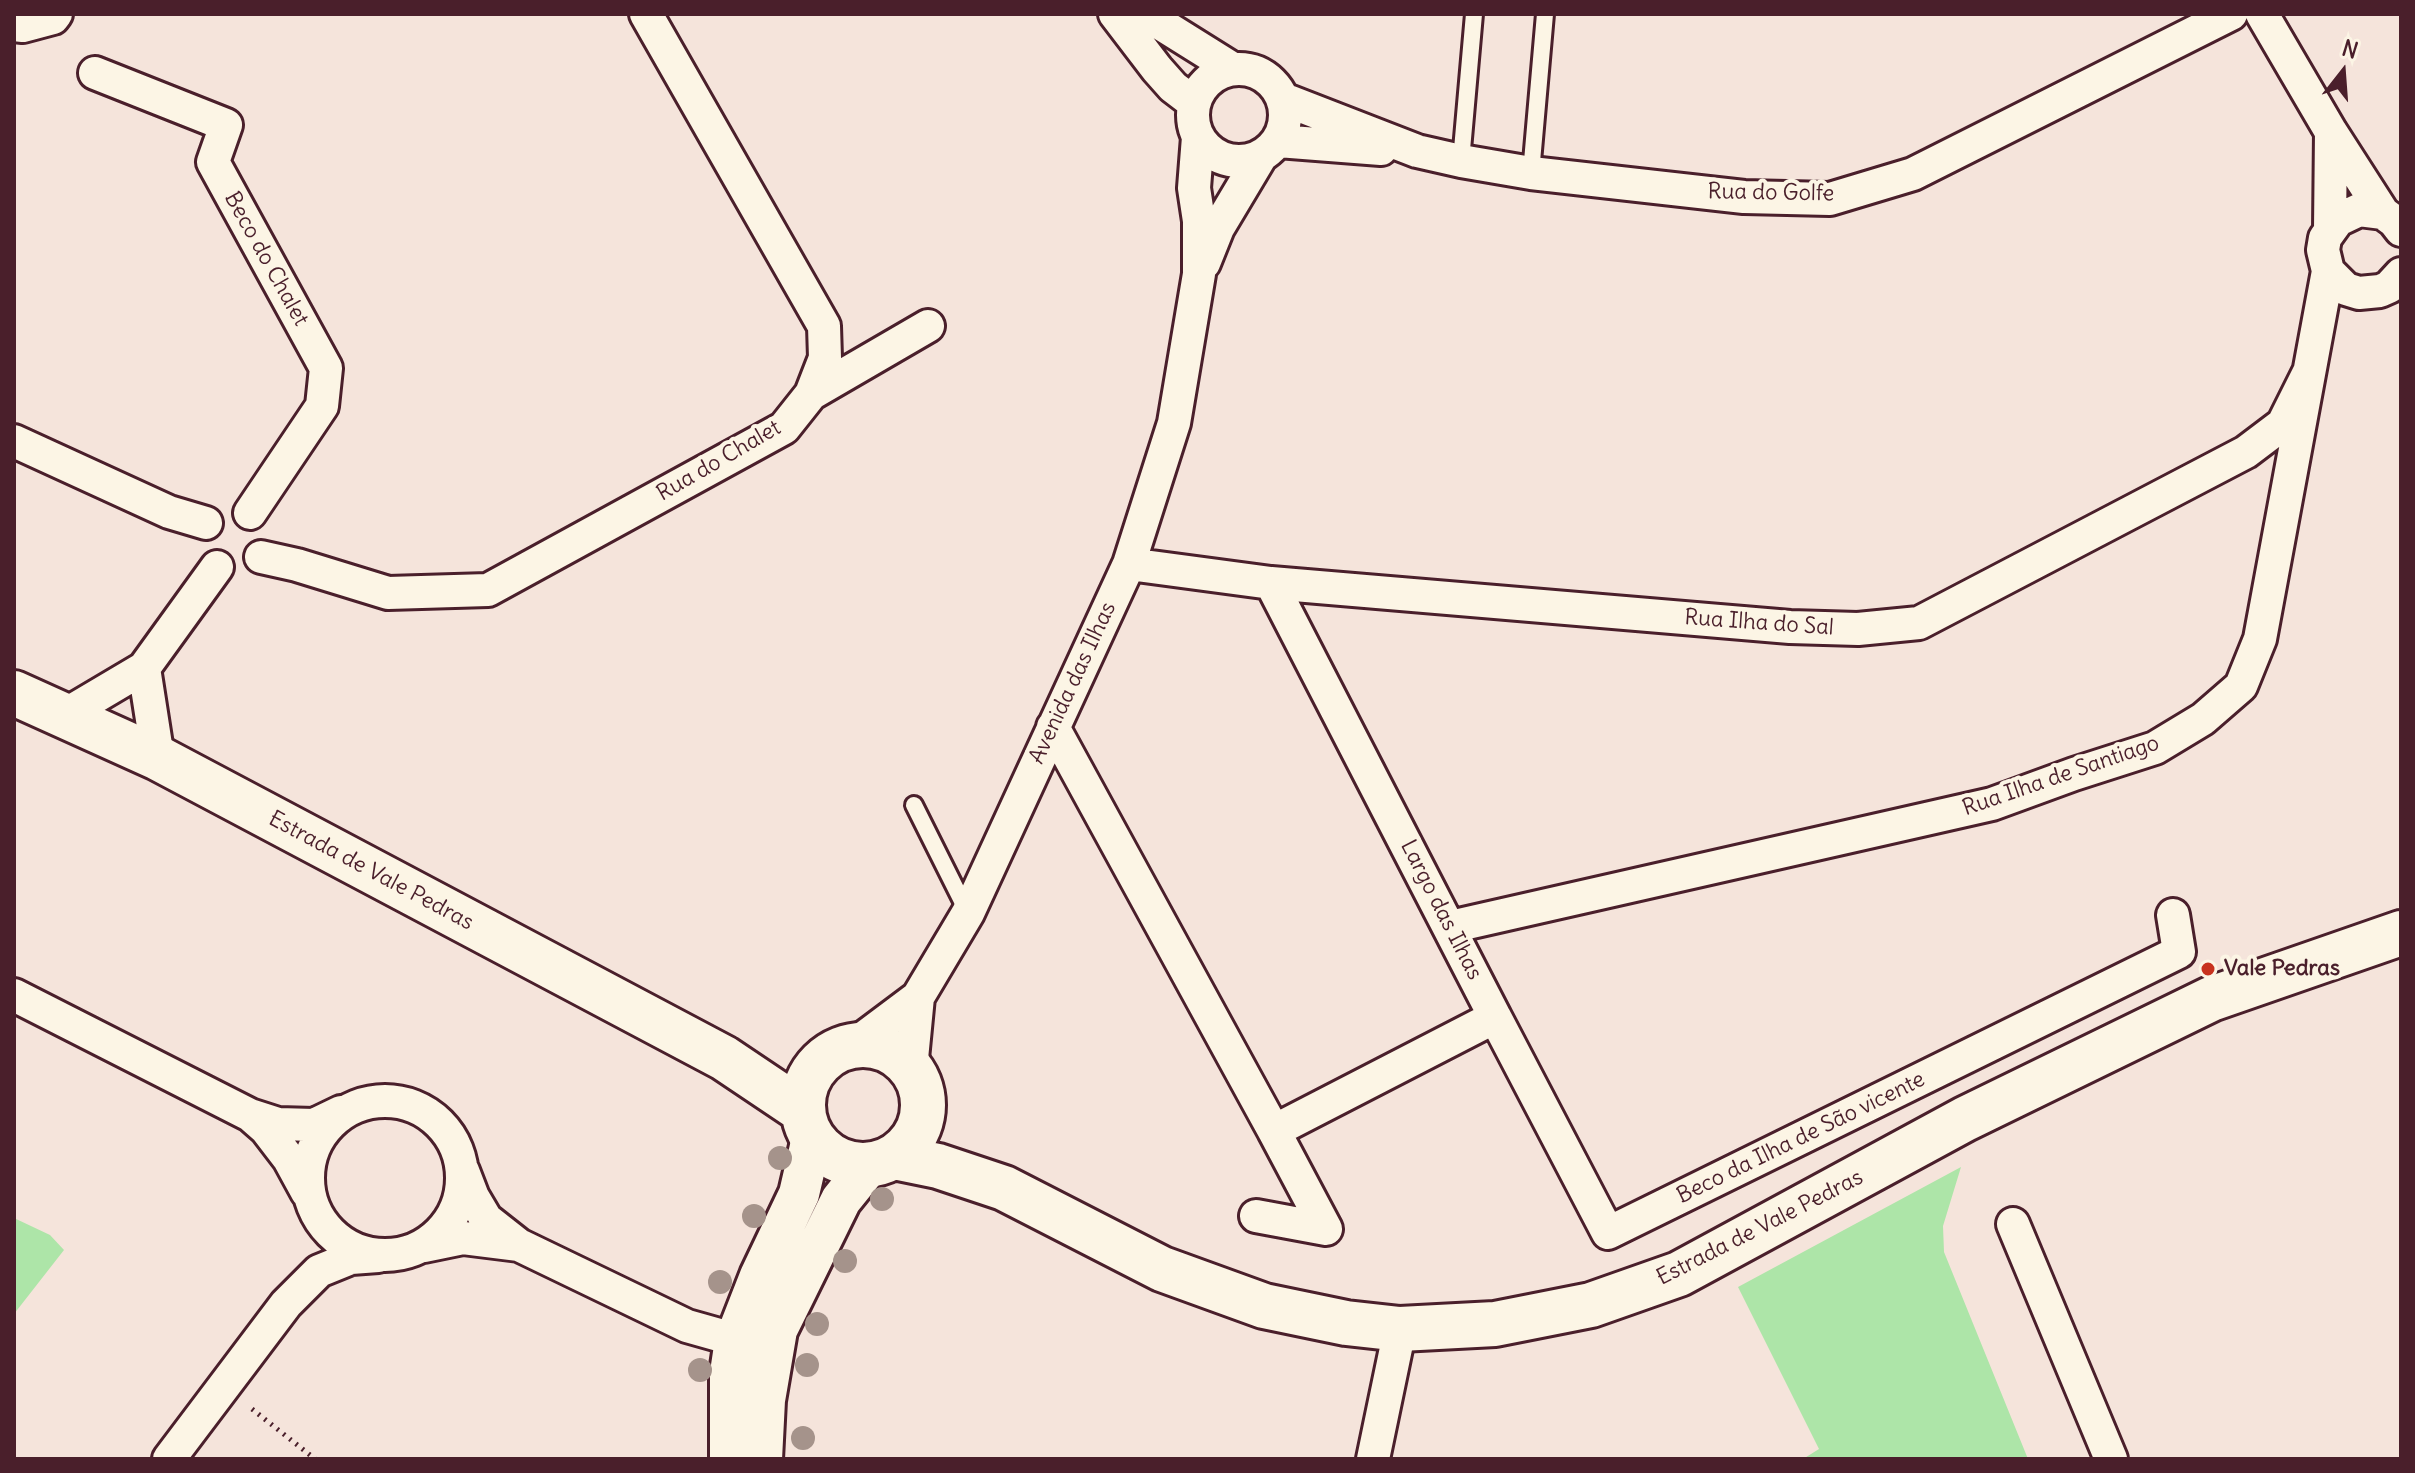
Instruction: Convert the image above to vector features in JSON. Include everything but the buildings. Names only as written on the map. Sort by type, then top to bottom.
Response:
[{"type":"main road","name":"Estrada de Vale Pedras","points":[[14,693],[158,758],[724,1058],[807,1124]]},
{"type":"main road","name":"Estrada de Vale Pedras","points":[[882,1161],[938,1166],[1004,1188],[1162,1269],[1264,1306],[1346,1323],[1400,1329],[1495,1324],[1591,1305],[1679,1274],[1965,1119],[2211,999],[2401,933]]},
{"type":"main road","points":[[870,1046],[886,1050],[917,1088],[919,1126],[909,1143],[882,1161],[853,1164],[837,1159],[823,1150],[807,1124],[804,1092],[811,1074],[839,1052],[870,1046]]},
{"type":"main road","name":"Estrada de Vale Pedras","points":[[724,1058],[839,1052]]},
{"type":"main road","name":"Estrada de Vale Pedras","points":[[917,1088],[950,1143],[1004,1188]]},
{"type":"street","points":[[14,25],[23,26],[53,18],[56,14]]},
{"type":"street","name":"Rua do Chalet","points":[[261,557],[388,593],[488,590],[784,428],[811,394],[825,358],[824,326],[646,14]]},
{"type":"street","points":[[1115,14],[1157,69],[1173,87],[1194,103]]},
{"type":"street","name":"Rua do Golfe","points":[[1145,14],[1233,69],[1249,70],[1263,76],[1275,86],[1283,99],[1417,151],[1531,173],[1744,197],[1830,199],[1913,174],[2231,14]]},
{"type":"street","points":[[2262,14],[2331,132],[2392,221]]},
{"type":"street","points":[[1233,69],[1220,72],[1208,80],[1194,103],[1192,115],[1198,137],[1207,149],[1219,157],[1233,161],[1269,149],[1417,151]]},
{"type":"street","name":"Beco do Chalet","points":[[95,73],[226,125],[213,162],[326,368],[322,406],[250,513]]},
{"type":"street","points":[[1269,149],[1284,128],[1283,99]]},
{"type":"street","points":[[2309,368],[2328,271],[2323,250],[2330,229],[2331,132]]},
{"type":"street","name":"Avenida das Ilhas","points":[[839,1052],[918,997],[968,913],[1129,564],[1174,423],[1199,274],[1199,221],[1194,188],[1198,137]]},
{"type":"street","name":"Avenida das Ilhas","points":[[1199,274],[1218,228],[1269,149]]},
{"type":"street","points":[[2330,229],[2338,220],[2359,210],[2392,221]]},
{"type":"street","points":[[2328,271],[2346,289],[2388,285]]},
{"type":"street","points":[[2309,368],[2388,285]]},
{"type":"street","points":[[811,394],[928,326]]},
{"type":"street","name":"Rua Ilha do Sal","points":[[1129,564],[1271,583],[1790,627],[1858,629],[1919,623],[2234,459],[2283,424],[2309,368]]},
{"type":"street","name":"Rua Ilha de Santiago","points":[[1450,927],[1992,804],[2155,748],[2203,719],[2241,686],[2260,639],[2309,368]]},
{"type":"street","points":[[14,441],[169,512],[206,523],[226,510],[250,513],[265,533],[261,557],[241,571],[217,567],[203,547],[206,523]]},
{"type":"street","points":[[2234,459],[2265,466],[2288,488]]},
{"type":"street","points":[[63,716],[144,668],[217,567]]},
{"type":"street","name":"Largo das Ilhas","points":[[1271,583],[1495,1017]]},
{"type":"street","points":[[144,668],[158,758]]},
{"type":"street","points":[[1053,727],[1326,1229],[1256,1216]]},
{"type":"street","name":"Beco da Ilha de São vicente","points":[[1495,1017],[1608,1233],[2179,952],[2173,915]]},
{"type":"street","points":[[14,995],[250,1115],[278,1124],[314,1125],[373,1101],[404,1102],[427,1112],[447,1131],[458,1151],[473,1197],[486,1219],[519,1245],[687,1326],[772,1350]]},
{"type":"street","points":[[917,1088],[918,997]]},
{"type":"street","points":[[1274,1131],[1495,1017]]},
{"type":"street","points":[[286,1304],[314,1208],[306,1178],[313,1146],[334,1117],[347,1109]]},
{"type":"street","points":[[250,1115],[266,1129],[289,1159],[314,1208],[337,1240],[350,1247],[378,1255],[463,1238],[519,1245]]},
{"type":"street","points":[[730,1459],[730,1373],[735,1340],[750,1298],[799,1194],[807,1124]]},
{"type":"street","points":[[762,1459],[765,1400],[777,1330],[841,1200],[882,1161]]},
{"type":"street","points":[[169,1459],[286,1304],[319,1271],[351,1258],[413,1250],[448,1224],[460,1198],[463,1171]]},
{"type":"street","points":[[2013,1224],[2111,1459]]},
{"type":"street","points":[[1373,1459],[1400,1329]]},
{"type":"lane","points":[[1461,161],[1474,14]]},
{"type":"lane","points":[[1531,173],[1545,14]]},
{"type":"lane","points":[[914,805],[968,913]]},
{"type":"path","points":[[248,1406],[315,1459]]},
{"type":"green space","points":[[1961,1167],[1943,1226],[1944,1252],[2028,1459],[1803,1459],[1819,1449],[1738,1287]]},
{"type":"green space","points":[[14,1218],[50,1235],[64,1250],[14,1314]]},
{"type":"place","name":"Vale Pedras","points":[[2208,969]]}]
